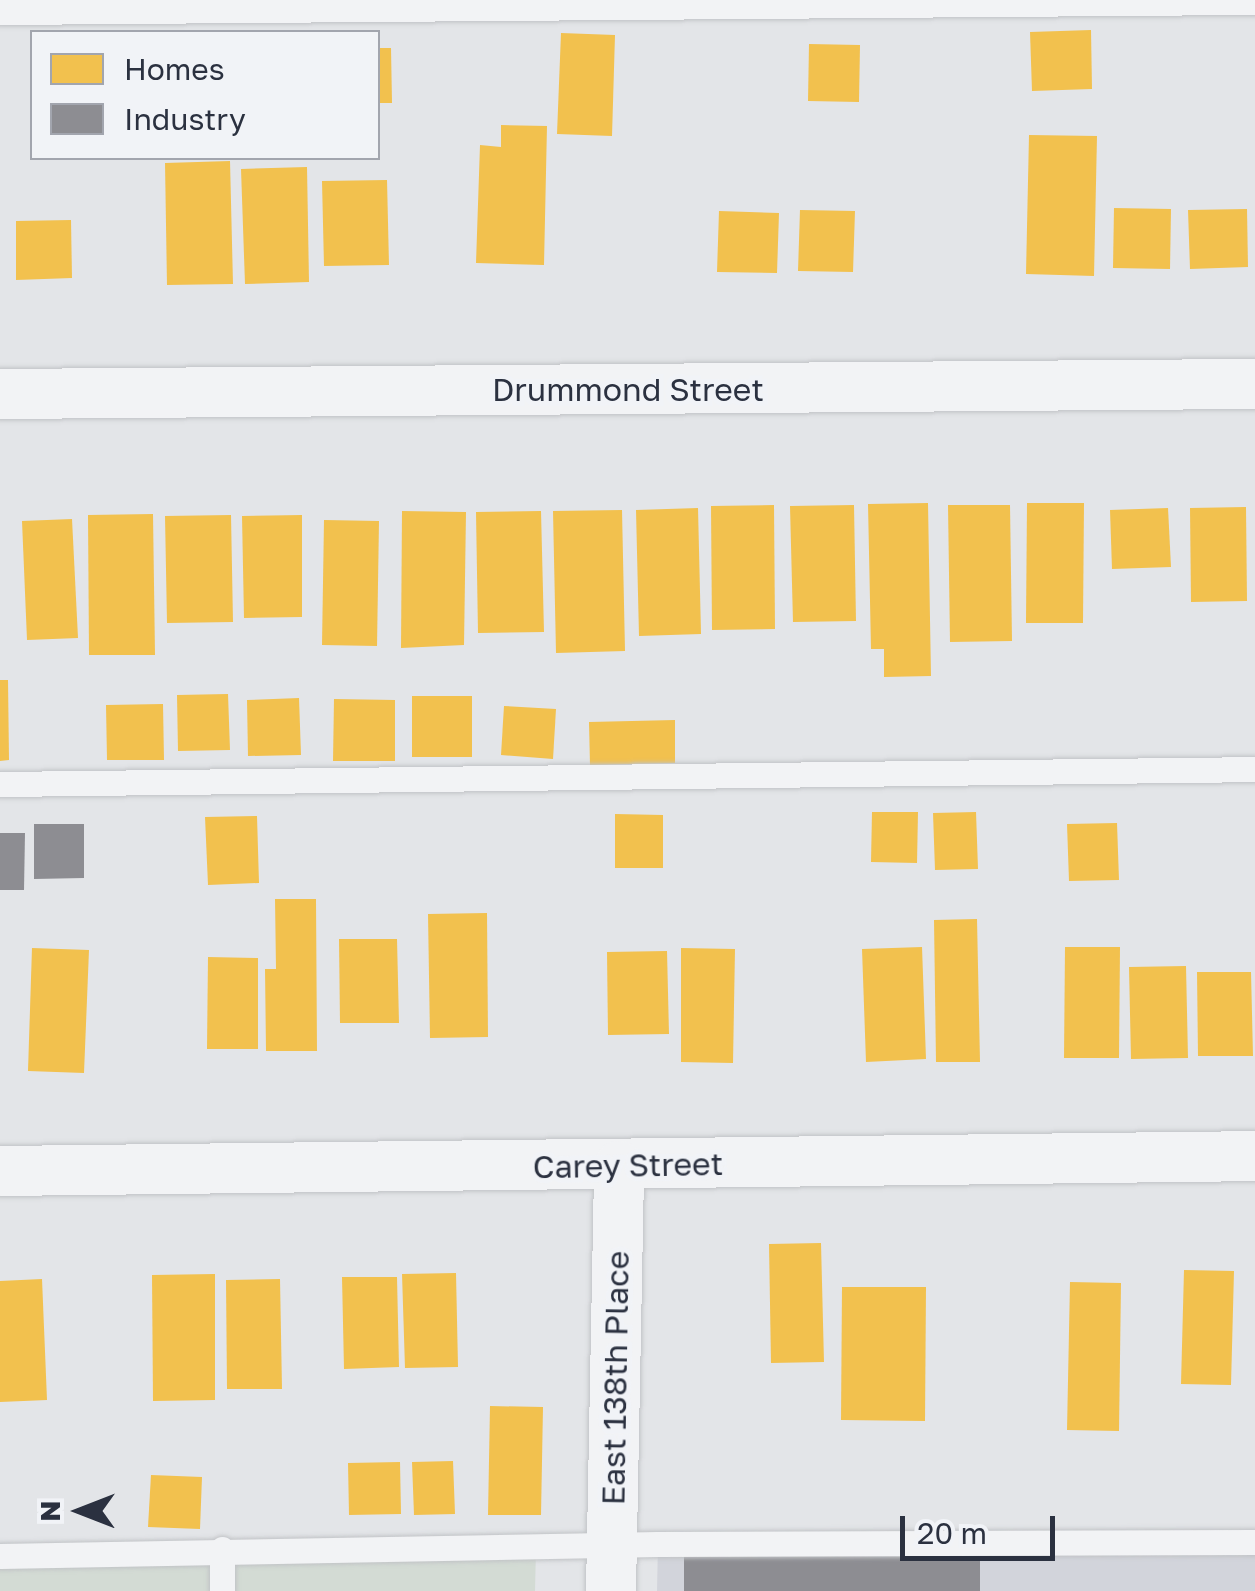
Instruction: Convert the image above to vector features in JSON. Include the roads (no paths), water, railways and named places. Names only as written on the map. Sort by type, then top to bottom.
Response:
[{"type":"street","name":"Drummond Street","points":[[0,394],[1255,384]]},
{"type":"street","name":"Carey Street","points":[[0,1171],[1255,1156]]},
{"type":"street","name":"East 138th Place","points":[[612,1568],[620,1166]]},
{"type":"lane","points":[[0,12],[1255,2]]},
{"type":"lane","points":[[0,784],[1255,769]]},
{"type":"lane","points":[[0,1556],[222,1549],[536,1549],[612,1568],[1255,1542]]},
{"type":"lane","points":[[222,1549],[222,1591]]}]
